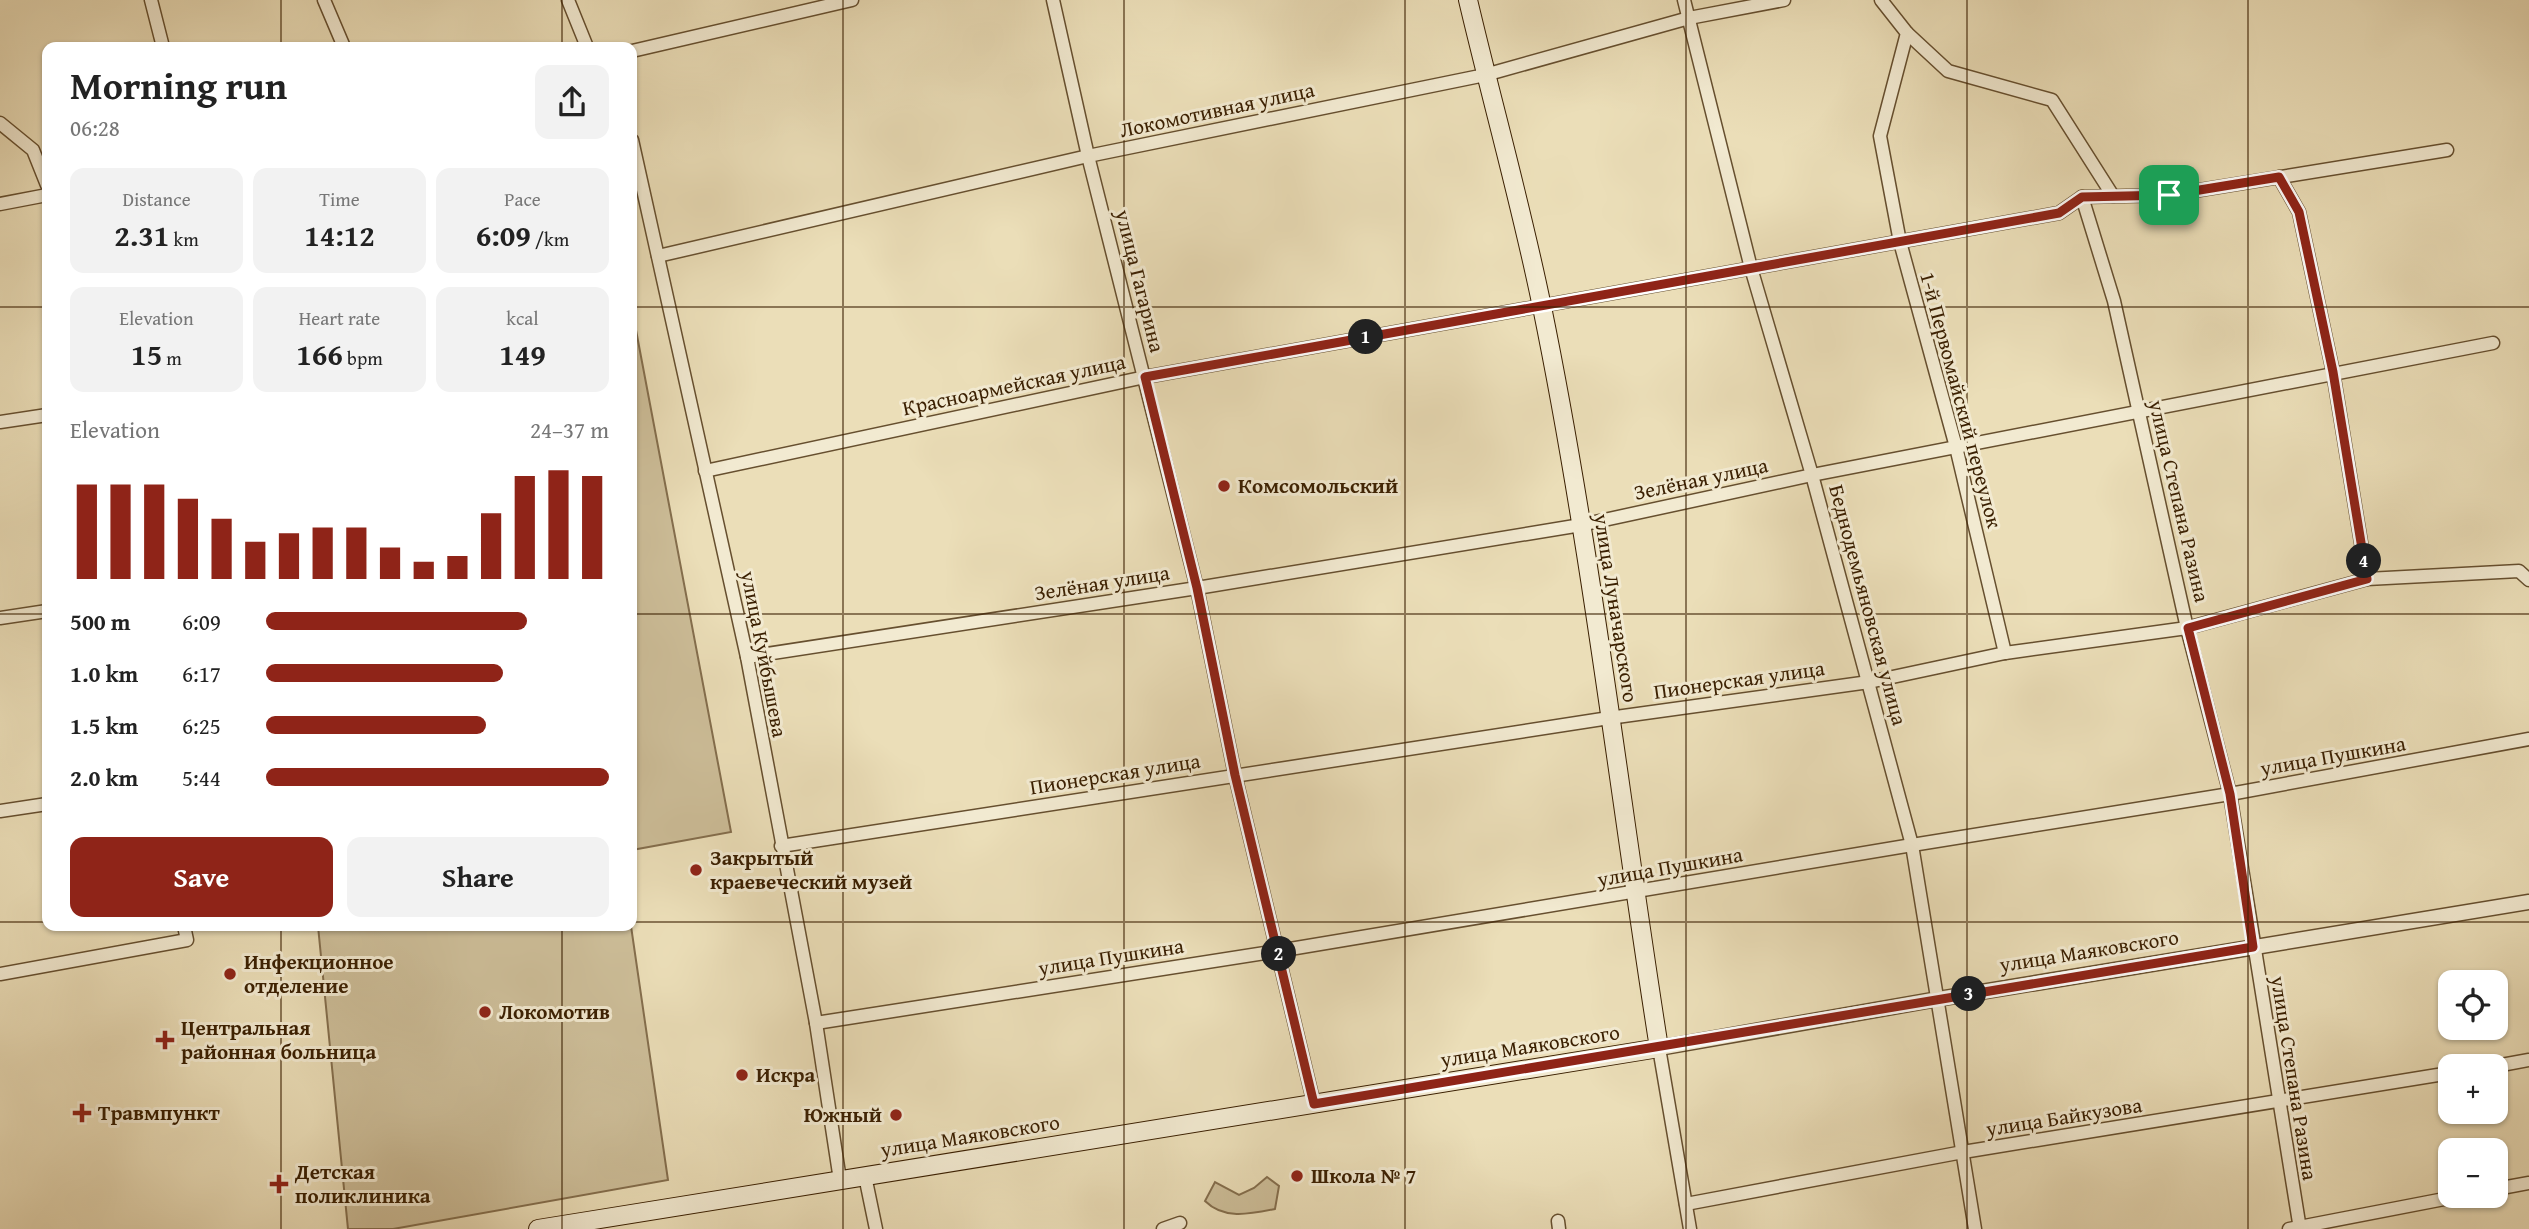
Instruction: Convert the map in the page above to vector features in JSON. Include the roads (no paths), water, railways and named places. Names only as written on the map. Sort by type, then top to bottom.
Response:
[{"type":"main road","name":"улица Луначарского","points":[[1468,0],[1541,305],[1581,524],[1659,1048]]},
{"type":"main road","name":"улица Маяковского","points":[[538,1229],[1659,1048]]},
{"type":"street","points":[[150,0],[162,42]]},
{"type":"street","points":[[324,0],[342,42]]},
{"type":"street","points":[[568,0],[585,42]]},
{"type":"street","points":[[637,50],[852,0]]},
{"type":"street","name":"улица Гагарина","points":[[1053,0],[1088,156],[1197,588],[1235,775],[1314,1104]]},
{"type":"street","name":"Беднодемьяновская улица","points":[[1684,0],[1751,268],[1812,475],[1912,845],[1975,1229]]},
{"type":"street","name":"Локомотивная улица","points":[[657,256],[1088,156],[1486,75],[1689,18],[1784,0]]},
{"type":"street","points":[[1881,0],[1907,33],[1948,71],[2052,100],[2113,196]]},
{"type":"street","name":"1-й Первомайский переулок","points":[[1907,33],[1880,136],[1900,242],[1956,447],[2005,653]]},
{"type":"street","points":[[0,123],[33,150],[42,172]]},
{"type":"street","name":"Красноармейская улица","points":[[705,471],[1145,377],[2059,213],[2082,197],[2169,195],[2447,150]]},
{"type":"street","name":"улица Куйбышева","points":[[637,163],[747,657],[816,1023],[840,1180]]},
{"type":"street","points":[[2279,177],[2299,212],[2333,372],[2367,579]]},
{"type":"street","points":[[0,204],[42,196]]},
{"type":"street","name":"улица Степана Разина","points":[[2082,197],[2114,301],[2188,628],[2230,794],[2296,1228]]},
{"type":"street","name":"Зелёная улица","points":[[747,657],[1197,588],[1581,524],[1812,475],[2493,343]]},
{"type":"street","points":[[0,422],[42,416]]},
{"type":"street","name":"Пионерская улица","points":[[781,846],[1609,718],[1869,682],[2005,653],[2188,628],[2367,579],[2519,571],[2529,580]]},
{"type":"street","points":[[0,618],[42,612]]},
{"type":"street","name":"улица Пушкина","points":[[816,1023],[1278,951],[2230,794],[2529,739]]},
{"type":"street","points":[[0,811],[42,805]]},
{"type":"street","name":"улица Маяковского","points":[[1659,1048],[1938,999],[2529,902]]},
{"type":"street","points":[[0,974],[187,940],[185,931]]},
{"type":"street","name":"улица Луначарского","points":[[1659,1048],[1690,1229]]},
{"type":"street","points":[[2508,1064],[2529,1060]]},
{"type":"street","name":"улица Байкузова","points":[[1686,1204],[1963,1152],[2438,1075]]},
{"type":"street","points":[[865,1175],[876,1229]]},
{"type":"street","points":[[2508,1187],[2529,1183]]},
{"type":"street","points":[[2296,1228],[2438,1200]]},
{"type":"street","points":[[1163,1229],[1181,1223]]},
{"type":"place","name":"Комсомольский","points":[[1224,486]]},
{"type":"place","name":"Закрытый краевеческий музей","points":[[696,870]]},
{"type":"place","name":"Инфекционное отделение","points":[[230,974]]},
{"type":"place","name":"Локомотив","points":[[485,1012]]},
{"type":"place","name":"Центральная районная больница","points":[[165,1040]]},
{"type":"place","name":"Искра","points":[[742,1075]]},
{"type":"place","name":"Травмпункт","points":[[82,1113]]},
{"type":"place","name":"Южный","points":[[896,1115]]},
{"type":"place","name":"Школа № 7","points":[[1297,1176]]},
{"type":"place","name":"Детская поликлиника","points":[[279,1184]]}]
